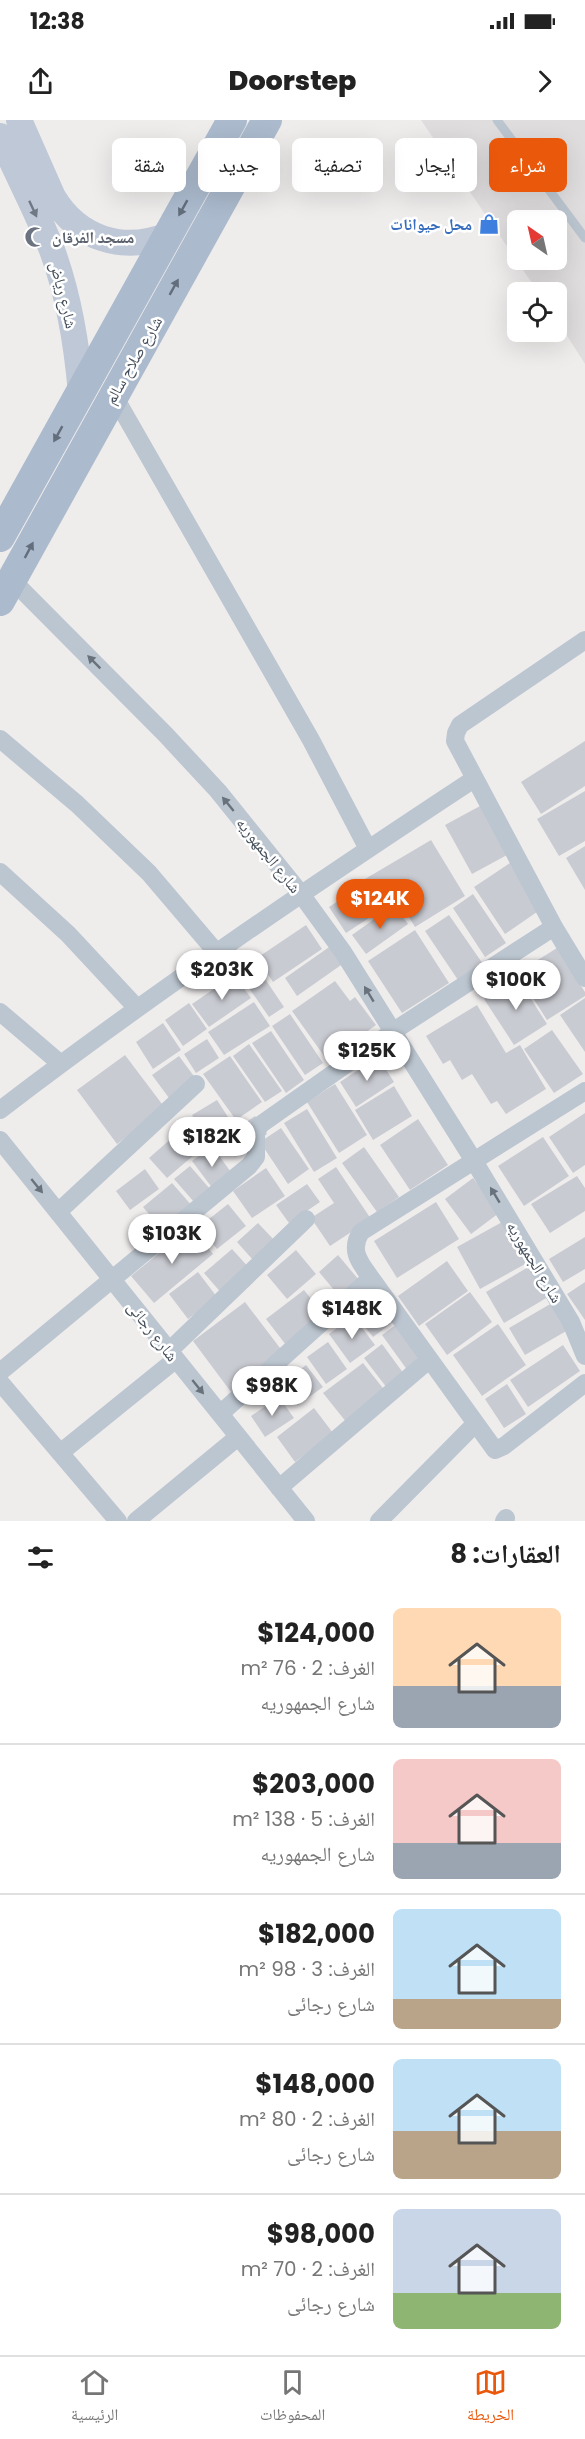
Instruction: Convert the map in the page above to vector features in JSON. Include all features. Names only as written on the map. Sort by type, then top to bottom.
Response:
[{"type":"main road","name":"شارع صلاح سالم","points":[[0,537],[232,120]]},
{"type":"main road","name":"شارع صلاح سالم","points":[[6,590],[267,120]]},
{"type":"street","points":[[19,120],[53,197],[64,213],[79,227],[90,234],[116,243],[142,243],[168,235]]},
{"type":"street","name":"شارع رياض","points":[[0,136],[51,248],[63,285],[76,348],[81,394]]},
{"type":"street","points":[[113,394],[305,730],[368,849]]},
{"type":"street","name":"شارع الجمهوريه","points":[[6,590],[166,735],[210,783],[301,894],[343,952],[474,1161],[571,1322],[585,1356]]},
{"type":"street","points":[[585,640],[460,726],[455,741],[554,927],[585,978]]},
{"type":"street","points":[[0,739],[77,804],[149,873],[217,953]]},
{"type":"street","points":[[0,1110],[137,1008],[301,894],[474,779]]},
{"type":"street","points":[[0,872],[68,934],[137,1008]]},
{"type":"street","points":[[0,1372],[249,1166],[256,1157],[256,1133],[260,1125],[392,1032],[554,927]]},
{"type":"street","points":[[0,1012],[61,1064]]},
{"type":"street","points":[[58,1212],[196,1084]]},
{"type":"street","points":[[585,1091],[361,1232],[355,1240],[354,1251],[429,1360],[495,1450],[504,1446],[585,1383]]},
{"type":"street","name":"شارع رجائى","points":[[0,1140],[7,1163],[58,1212],[306,1521]]},
{"type":"street","points":[[60,1453],[172,1356],[306,1219]]},
{"type":"street","points":[[220,1414],[371,1278]]},
{"type":"street","points":[[279,1488],[429,1360]]},
{"type":"street","points":[[0,1382],[118,1521]]},
{"type":"street","points":[[379,1521],[475,1424]]},
{"type":"street","points":[[136,1521],[238,1437]]},
{"type":"lane","points":[[497,120],[585,238]]},
{"type":"shaded area","points":[[421,120],[585,120],[585,364],[567,336],[567,282],[531,282],[523,270],[567,270],[567,210],[507,210],[507,246],[470,192],[477,192],[477,138],[433,138]]},
{"type":"building","points":[[585,741],[585,786],[541,814],[521,782]]},
{"type":"building","points":[[585,791],[585,841],[559,856],[537,819]]},
{"type":"building","points":[[480,806],[507,855],[472,874],[445,825]]},
{"type":"building","points":[[431,840],[465,896],[415,927],[393,891],[372,903],[360,882]]},
{"type":"building","points":[[585,846],[585,890],[566,858]]},
{"type":"building","points":[[519,857],[550,903],[505,934],[474,887]]},
{"type":"building","points":[[355,890],[372,916],[346,933],[329,907]]},
{"type":"building","points":[[473,894],[506,943],[485,957],[453,908]]},
{"type":"building","points":[[394,905],[408,924],[366,954],[352,935]]},
{"type":"building","points":[[449,915],[483,964],[458,980],[425,931]]},
{"type":"building","points":[[306,925],[322,949],[273,982],[257,958]]},
{"type":"building","points":[[415,930],[449,983],[402,1013],[368,961]]},
{"type":"building","points":[[332,945],[344,963],[297,996],[285,978]]},
{"type":"building","points":[[557,948],[585,992],[585,996],[547,1020],[517,973]]},
{"type":"building","points":[[253,961],[284,1007],[269,1017],[238,972]]},
{"type":"building","points":[[234,975],[251,998],[209,1027],[192,1004]]},
{"type":"building","points":[[517,977],[547,1024],[514,1045],[484,999]]},
{"type":"building","points":[[335,981],[350,1001],[355,997],[376,1025],[327,1060],[292,1011]]},
{"type":"building","points":[[585,998],[585,1052],[560,1015]]},
{"type":"building","points":[[254,1002],[270,1026],[224,1055],[208,1032]]},
{"type":"building","points":[[189,1003],[207,1029],[183,1046],[165,1020]]},
{"type":"building","points":[[477,1005],[506,1053],[520,1045],[546,1089],[506,1114],[497,1101],[491,1104],[472,1074],[462,1080],[450,1060],[443,1064],[426,1036]]},
{"type":"building","points":[[290,1014],[323,1063],[305,1075],[272,1026]]},
{"type":"building","points":[[163,1023],[181,1050],[153,1069],[136,1042]]},
{"type":"building","points":[[552,1030],[583,1074],[554,1093],[524,1049]]},
{"type":"building","points":[[271,1031],[304,1080],[286,1093],[252,1043]]},
{"type":"building","points":[[207,1039],[219,1058],[196,1073],[184,1054]]},
{"type":"building","points":[[249,1044],[282,1091],[265,1102],[233,1056]]},
{"type":"building","points":[[125,1055],[165,1108],[117,1144],[77,1090]]},
{"type":"building","points":[[179,1056],[196,1079],[169,1098],[152,1075]]},
{"type":"building","points":[[230,1056],[262,1102],[236,1120],[203,1074]]},
{"type":"building","points":[[378,1057],[394,1082],[356,1107],[340,1082]]},
{"type":"building","points":[[335,1084],[367,1135],[339,1153],[307,1102]]},
{"type":"building","points":[[394,1086],[412,1116],[373,1140],[355,1110]]},
{"type":"building","points":[[217,1100],[228,1117],[203,1133],[192,1115]]},
{"type":"building","points":[[307,1109],[337,1158],[314,1172],[284,1123]]},
{"type":"building","points":[[585,1113],[585,1165],[573,1173],[549,1137]]},
{"type":"building","points":[[255,1116],[267,1134],[235,1157],[222,1139]]},
{"type":"building","points":[[418,1119],[448,1165],[410,1190],[380,1145]]},
{"type":"building","points":[[190,1122],[208,1143],[167,1178],[149,1158]]},
{"type":"building","points":[[281,1128],[309,1169],[288,1184],[260,1142]]},
{"type":"building","points":[[543,1137],[569,1176],[524,1206],[498,1166]]},
{"type":"building","points":[[212,1146],[233,1175],[213,1189],[192,1161]]},
{"type":"building","points":[[364,1147],[399,1197],[377,1212],[342,1163]]},
{"type":"building","points":[[190,1166],[210,1189],[194,1202],[174,1179]]},
{"type":"building","points":[[336,1167],[371,1219],[330,1246],[311,1218],[334,1203],[318,1179]]},
{"type":"building","points":[[266,1168],[285,1196],[252,1218],[233,1191]]},
{"type":"building","points":[[145,1169],[159,1189],[130,1210],[116,1191]]},
{"type":"building","points":[[577,1176],[585,1188],[585,1211],[550,1233],[531,1204]]},
{"type":"building","points":[[473,1178],[499,1213],[471,1234],[445,1199]]},
{"type":"building","points":[[172,1183],[193,1207],[164,1232],[143,1207]]},
{"type":"building","points":[[307,1184],[320,1202],[289,1223],[276,1205]]},
{"type":"building","points":[[436,1202],[459,1239],[397,1278],[374,1241]]},
{"type":"building","points":[[228,1204],[246,1226],[217,1249],[199,1227]]},
{"type":"building","points":[[504,1221],[527,1263],[480,1289],[457,1247]]},
{"type":"building","points":[[258,1223],[275,1241],[253,1260],[237,1242]]},
{"type":"building","points":[[191,1227],[213,1254],[154,1303],[131,1276]]},
{"type":"building","points":[[585,1237],[585,1269],[563,1282],[549,1259]]},
{"type":"building","points":[[232,1249],[251,1270],[223,1295],[204,1273]]},
{"type":"building","points":[[296,1250],[316,1274],[287,1299],[267,1275]]},
{"type":"building","points":[[338,1255],[359,1280],[340,1297],[319,1272]]},
{"type":"building","points":[[447,1261],[468,1291],[419,1326],[398,1296]]},
{"type":"building","points":[[530,1266],[548,1297],[504,1323],[486,1292]]},
{"type":"building","points":[[198,1272],[217,1297],[188,1319],[169,1294]]},
{"type":"building","points":[[585,1282],[585,1320],[567,1294]]},
{"type":"building","points":[[304,1290],[325,1316],[286,1345],[266,1319]]},
{"type":"building","points":[[470,1292],[492,1322],[447,1355],[425,1324]]},
{"type":"building","points":[[373,1296],[393,1322],[373,1337],[353,1312]]},
{"type":"building","points":[[245,1302],[283,1352],[231,1392],[193,1341]]},
{"type":"building","points":[[552,1303],[568,1330],[525,1355],[509,1328]]},
{"type":"building","points":[[353,1316],[375,1345],[350,1363],[329,1334]]},
{"type":"building","points":[[398,1323],[424,1360],[408,1371],[382,1335]]},
{"type":"building","points":[[498,1324],[526,1365],[482,1396],[453,1355]]},
{"type":"building","points":[[328,1342],[347,1369],[326,1384],[307,1357]]},
{"type":"building","points":[[382,1344],[404,1374],[387,1388],[364,1358]]},
{"type":"building","points":[[563,1345],[580,1371],[528,1407],[510,1380]]},
{"type":"building","points":[[363,1363],[386,1392],[347,1423],[323,1393]]},
{"type":"building","points":[[306,1365],[323,1387],[298,1405],[282,1384]]},
{"type":"building","points":[[507,1384],[526,1414],[504,1428],[485,1399]]},
{"type":"building","points":[[279,1397],[294,1418],[265,1437],[251,1416]]},
{"type":"building","points":[[314,1408],[333,1433],[295,1462],[277,1437]]},
{"type":"place","name":"محل حيوانات","points":[[489,224]]},
{"type":"place","name":"مسجد الفرقان","points":[[35,237]]}]
